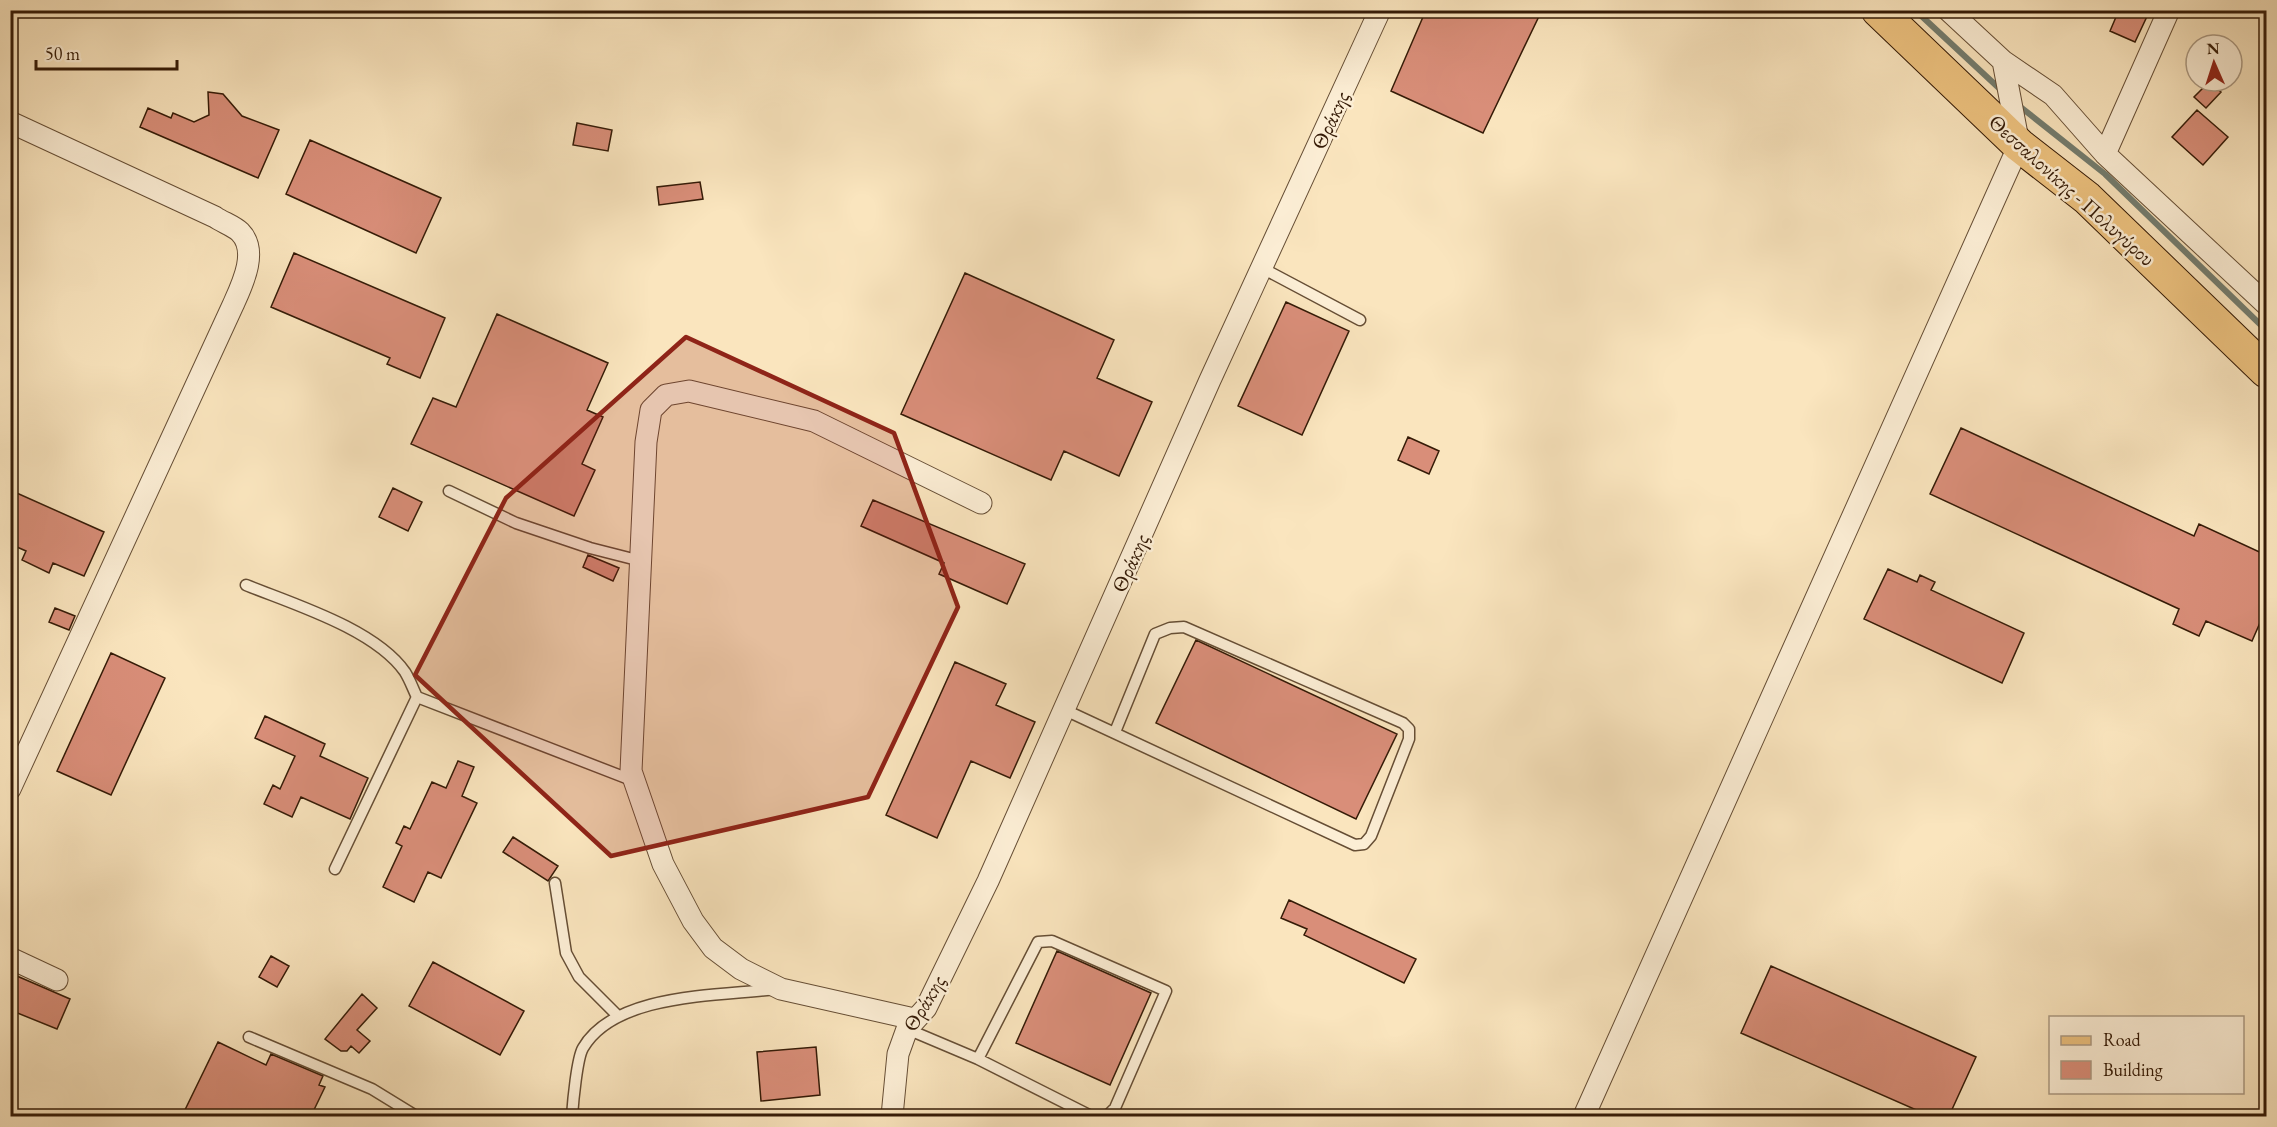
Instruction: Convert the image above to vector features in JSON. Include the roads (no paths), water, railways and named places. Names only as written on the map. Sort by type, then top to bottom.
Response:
[{"type":"main road","name":"Θεσσαλονίκης - Πολυγύρου","points":[[1878,10],[2019,145],[2087,198],[2266,370]]},
{"type":"street","name":"Θράκης","points":[[892,1116],[898,1054],[910,1024],[926,1008],[988,882],[1262,268],[1380,10]]},
{"type":"street","points":[[1948,10],[2003,61],[2053,95],[2105,154],[2266,304]]},
{"type":"street","points":[[2105,154],[2169,10]]},
{"type":"street","points":[[1584,1116],[2019,145],[2003,61]]},
{"type":"street","points":[[10,122],[215,218],[240,232],[249,256],[244,279],[233,305],[13,776]]},
{"type":"street","points":[[910,1024],[781,989],[741,969],[713,948],[693,921],[663,864],[634,781],[632,760],[646,442],[651,410],[666,395],[689,392],[814,422],[981,503]]},
{"type":"street","points":[[10,958],[57,980]]},
{"type":"lane","points":[[1262,268],[1360,320]]},
{"type":"lane","points":[[449,491],[516,523],[590,548],[641,561]]},
{"type":"lane","points":[[246,585],[331,618],[389,654],[406,673],[417,697],[634,781]]},
{"type":"lane","points":[[1065,710],[1355,845],[1364,843],[1371,836],[1409,739],[1409,729],[1403,723],[1184,627],[1170,628],[1155,634],[1115,732]]},
{"type":"lane","points":[[335,869],[417,697]]},
{"type":"lane","points":[[555,883],[566,953],[579,977],[617,1015]]},
{"type":"lane","points":[[978,1059],[1038,942],[1052,941],[1117,968],[1166,991],[1115,1108],[1107,1116]]},
{"type":"lane","points":[[572,1116],[582,1049],[601,1026],[617,1015],[639,1006],[781,989]]},
{"type":"lane","points":[[910,1024],[1091,1116]]},
{"type":"lane","points":[[249,1037],[372,1089],[416,1116]]},
{"type":"waterway","points":[[1915,10],[2001,90]]},
{"type":"waterway","points":[[2018,105],[2105,174],[2266,330]]}]
